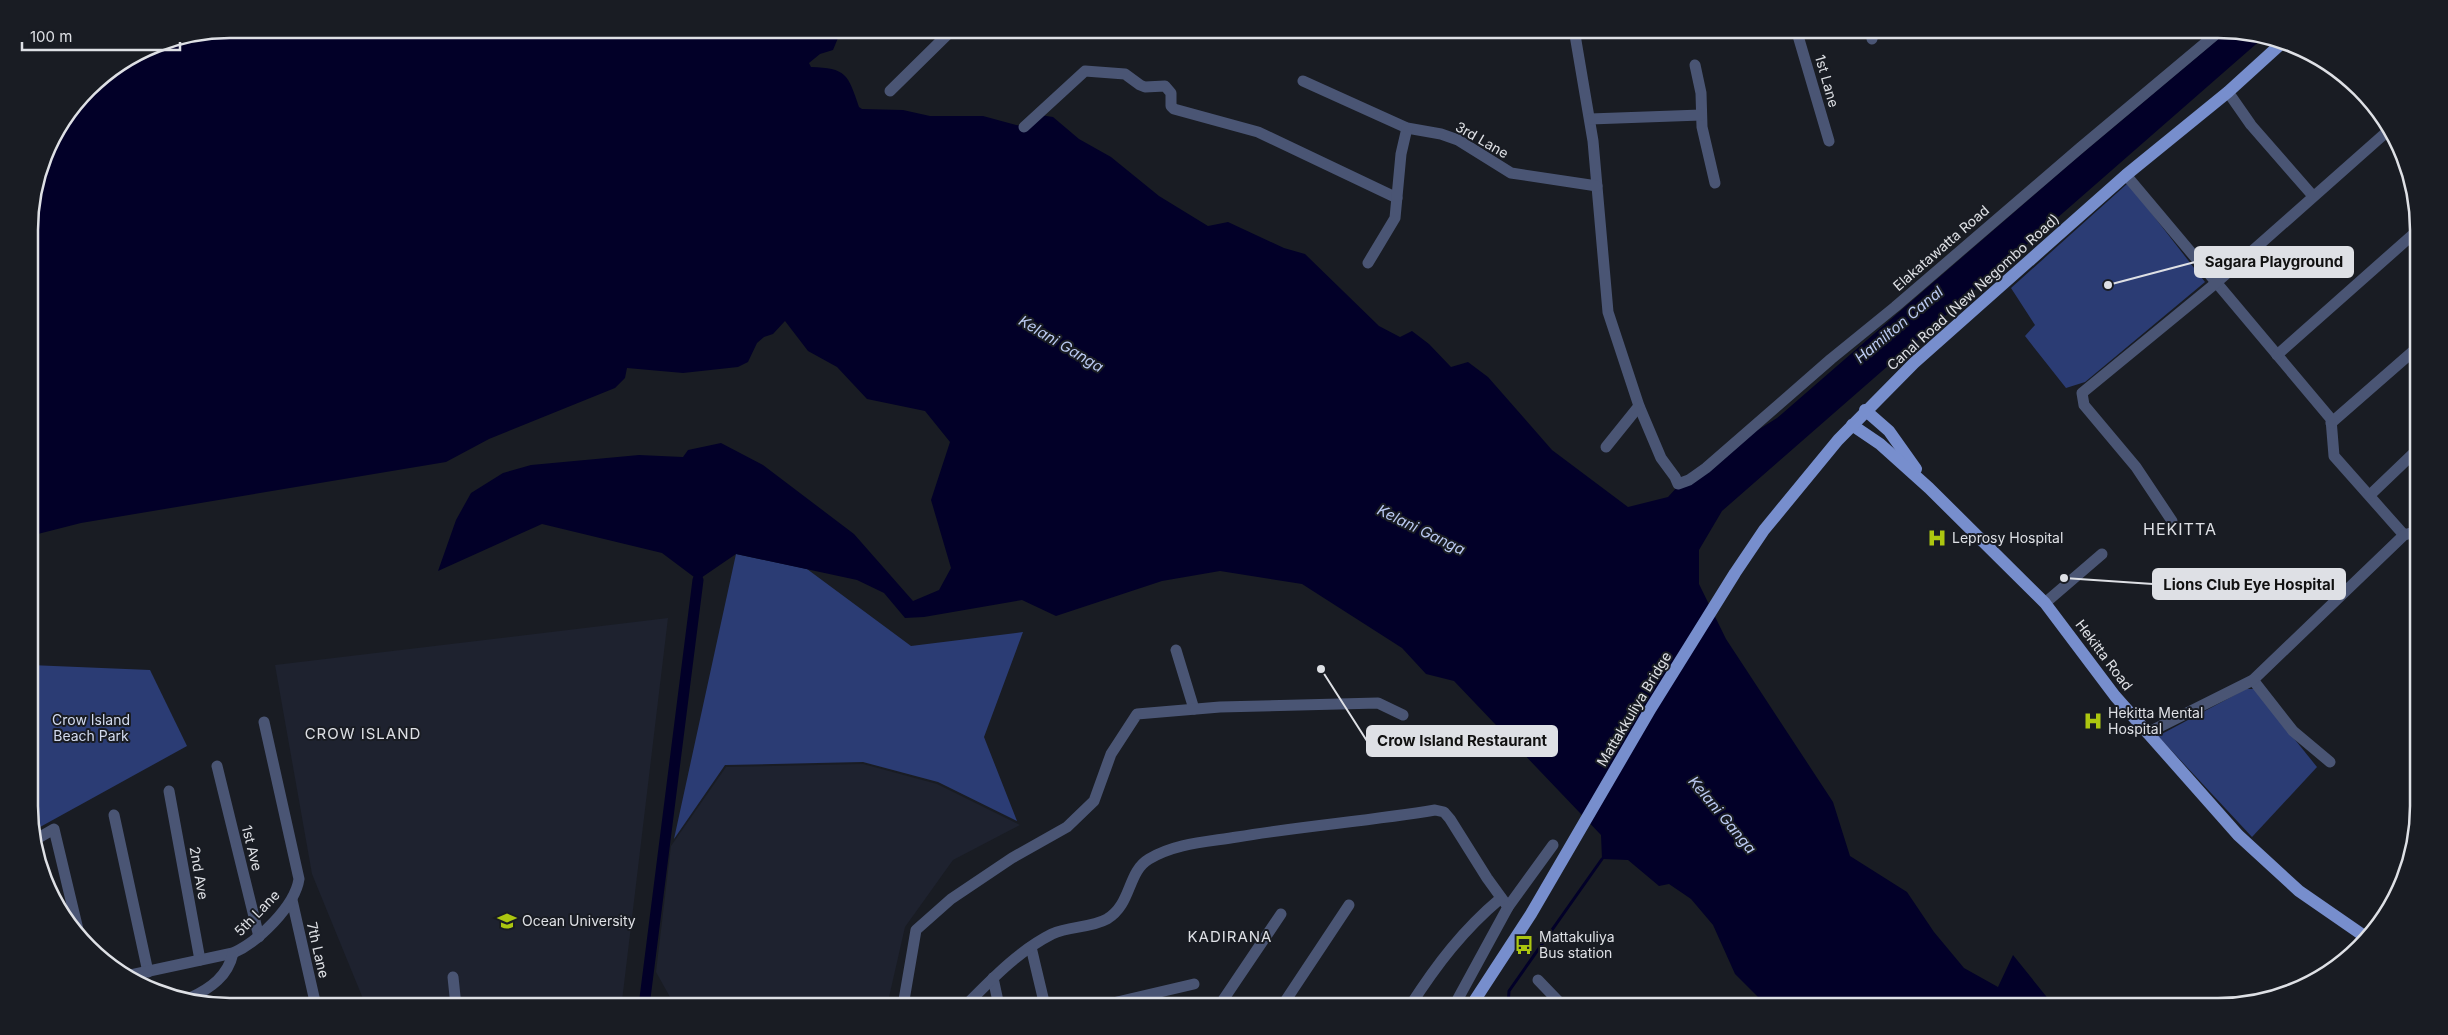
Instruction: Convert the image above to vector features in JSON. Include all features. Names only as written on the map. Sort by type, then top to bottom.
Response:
[{"type":"main road","name":"Canal Road (New Negombo Road)","points":[[1719,599],[1764,530],[1865,410],[1914,363],[2126,175],[2228,92],[2277,47]]},
{"type":"main road","name":"Hekitta Road","points":[[1865,410],[1889,431],[1929,488]]},
{"type":"main road","name":"Hekitta Road","points":[[1852,425],[1880,444],[1929,488],[2045,603],[2115,696],[2238,835],[2298,891],[2361,934]]},
{"type":"main road","name":"Mattakkuliya Bridge","points":[[1476,998],[1578,836],[1651,708],[1719,599]]},
{"type":"street","points":[[890,90],[943,38]]},
{"type":"street","points":[[1576,38],[1590,119],[1608,312],[1639,406],[1606,447]]},
{"type":"street","name":"1st Lane","points":[[1799,38],[1829,141]]},
{"type":"street","name":"Elakatawatta Road","points":[[1639,406],[1661,458],[1678,484],[1689,480],[1706,468],[1831,359],[2212,38]]},
{"type":"street","points":[[1695,66],[1701,93],[1701,116],[1706,148],[1715,183]]},
{"type":"street","points":[[1024,127],[1085,71],[1092,70],[1125,74],[1140,86],[1165,86],[1171,93],[1171,106],[1174,109],[1258,132],[1397,198]]},
{"type":"street","name":"3rd Lane","points":[[1303,81],[1407,128],[1441,134],[1458,140],[1511,173],[1596,186]]},
{"type":"street","points":[[2228,92],[2251,125],[2313,196]]},
{"type":"street","points":[[1590,119],[1701,116]]},
{"type":"street","points":[[1368,263],[1392,226],[1395,218],[1401,154],[1407,128]]},
{"type":"street","points":[[2172,521],[2136,467],[2084,405],[2082,393],[2216,283],[2385,134]]},
{"type":"street","points":[[2126,175],[2331,419],[2334,456],[2404,534]]},
{"type":"street","points":[[2277,355],[2410,237]]},
{"type":"street","points":[[2331,423],[2410,354]]},
{"type":"street","points":[[2370,495],[2410,458]]},
{"type":"street","points":[[2147,733],[2253,680],[2404,534],[2410,533]]},
{"type":"street","points":[[2045,603],[2102,554]]},
{"type":"street","points":[[1176,650],[1194,710]]},
{"type":"street","points":[[2253,680],[2293,731],[2330,762]]},
{"type":"street","points":[[904,998],[916,930],[951,899],[1012,858],[1067,827],[1087,808],[1094,801],[1112,754],[1137,714],[1378,703],[1403,715]]},
{"type":"street","name":"5th Lane","points":[[137,974],[233,953],[247,947],[259,937],[292,900],[297,890],[299,879],[264,722]]},
{"type":"street","name":"1st Ave","points":[[217,766],[259,937]]},
{"type":"street","name":"2nd Ave","points":[[168,791],[200,960]]},
{"type":"street","points":[[973,998],[993,978],[1031,947],[1053,934],[1104,920],[1116,913],[1122,906],[1140,866],[1173,847],[1311,826],[1376,820],[1436,810],[1444,812],[1450,819],[1505,902]]},
{"type":"street","points":[[114,815],[148,972]]},
{"type":"street","points":[[40,837],[54,829],[76,920]]},
{"type":"street","points":[[1458,998],[1505,902],[1552,845]]},
{"type":"street","name":"7th Lane","points":[[292,900],[314,998]]},
{"type":"street","points":[[1415,998],[1436,965],[1473,921],[1505,902]]},
{"type":"street","points":[[1287,998],[1349,905]]},
{"type":"street","points":[[1224,998],[1281,914]]},
{"type":"street","points":[[1031,947],[1043,998]]},
{"type":"street","points":[[196,995],[207,989],[225,973],[230,965],[233,953]]},
{"type":"street","points":[[452,977],[455,998]]},
{"type":"street","points":[[993,978],[997,998]]},
{"type":"street","points":[[1538,980],[1555,998]]},
{"type":"street","points":[[1134,998],[1194,984]]},
{"type":"shaded area","points":[[668,618],[622,998],[363,998],[312,874],[275,665]]},
{"type":"shaded area","points":[[863,764],[937,784],[1020,825],[953,860],[905,927],[889,998],[671,998],[656,972],[671,846],[726,767]]},
{"type":"green space","points":[[2128,183],[2205,282],[2085,382],[2066,388],[2025,336],[2035,325],[2011,288]]},
{"type":"green space","points":[[736,554],[807,569],[911,646],[1023,632],[984,737],[1017,821],[938,782],[863,762],[725,765],[674,839]]},
{"type":"green space","name":"Crow Island Beach Park","points":[[38,665],[150,670],[187,746],[39,828]]},
{"type":"green space","points":[[2246,689],[2254,689],[2317,767],[2252,837],[2158,736]]},
{"type":"water","points":[[217,38],[838,38],[833,50],[820,54],[809,63],[811,67],[832,69],[844,75],[852,87],[859,107],[862,109],[903,110],[930,116],[983,116],[1024,127],[1040,115],[1053,117],[1079,139],[1111,157],[1159,196],[1208,226],[1228,222],[1284,248],[1305,254],[1379,326],[1400,337],[1412,331],[1429,344],[1451,367],[1468,362],[1488,377],[1552,450],[1628,507],[1668,497],[1691,472],[1777,418],[2065,168],[2220,38],[2259,42],[1722,511],[1699,550],[1699,584],[1726,639],[1833,802],[1850,856],[1907,892],[1934,932],[1964,968],[1998,987],[2013,955],[2048,998],[1759,998],[1735,974],[1713,925],[1691,899],[1669,884],[1659,886],[1628,860],[1602,859],[1601,835],[1454,681],[1426,674],[1402,648],[1302,584],[1220,571],[1162,581],[1056,616],[1022,600],[924,617],[905,618],[884,593],[857,580],[736,554],[698,580],[662,553],[542,524],[438,571],[456,520],[471,493],[503,473],[531,465],[639,455],[683,457],[688,450],[721,443],[763,465],[854,534],[913,601],[939,590],[951,568],[931,500],[950,442],[925,411],[867,399],[837,367],[808,351],[785,321],[773,334],[764,337],[757,343],[748,362],[738,367],[683,373],[627,368],[625,378],[615,388],[489,439],[446,462],[81,523],[38,534],[38,217],[41,192],[52,156],[63,134],[85,103],[103,85],[133,63],[145,57],[192,41]]},
{"type":"waterway","points":[[645,998],[698,580]]},
{"type":"waterway","points":[[1509,998],[1509,991],[1602,859]]},
{"type":"place","name":"Sagara Playground","points":[[2108,285]]},
{"type":"place","name":"Leprosy Hospital","points":[[1937,538]]},
{"type":"place","name":"Lions Club Eye Hospital","points":[[2064,578]]},
{"type":"place","name":"Crow Island Restaurant","points":[[1321,669]]},
{"type":"place","name":"Hekitta Mental Hospital","points":[[2093,721]]},
{"type":"place","name":"Ocean University","points":[[507,921]]},
{"type":"place","name":"Mattakuliya Bus station","points":[[1524,945]]},
{"type":"district","name":"HEKITTA","points":[[2180,529]]},
{"type":"district","name":"CROW ISLAND","points":[[363,734]]},
{"type":"district","name":"KADIRANA","points":[[1230,937]]},
{"type":"water label","name":"Hamilton Canal","points":[[1899,325]]},
{"type":"water label","name":"Kelani Ganga","points":[[1061,344]]},
{"type":"water label","name":"Kelani Ganga","points":[[1421,530]]},
{"type":"water label","name":"Kelani Ganga","points":[[1722,815]]}]
